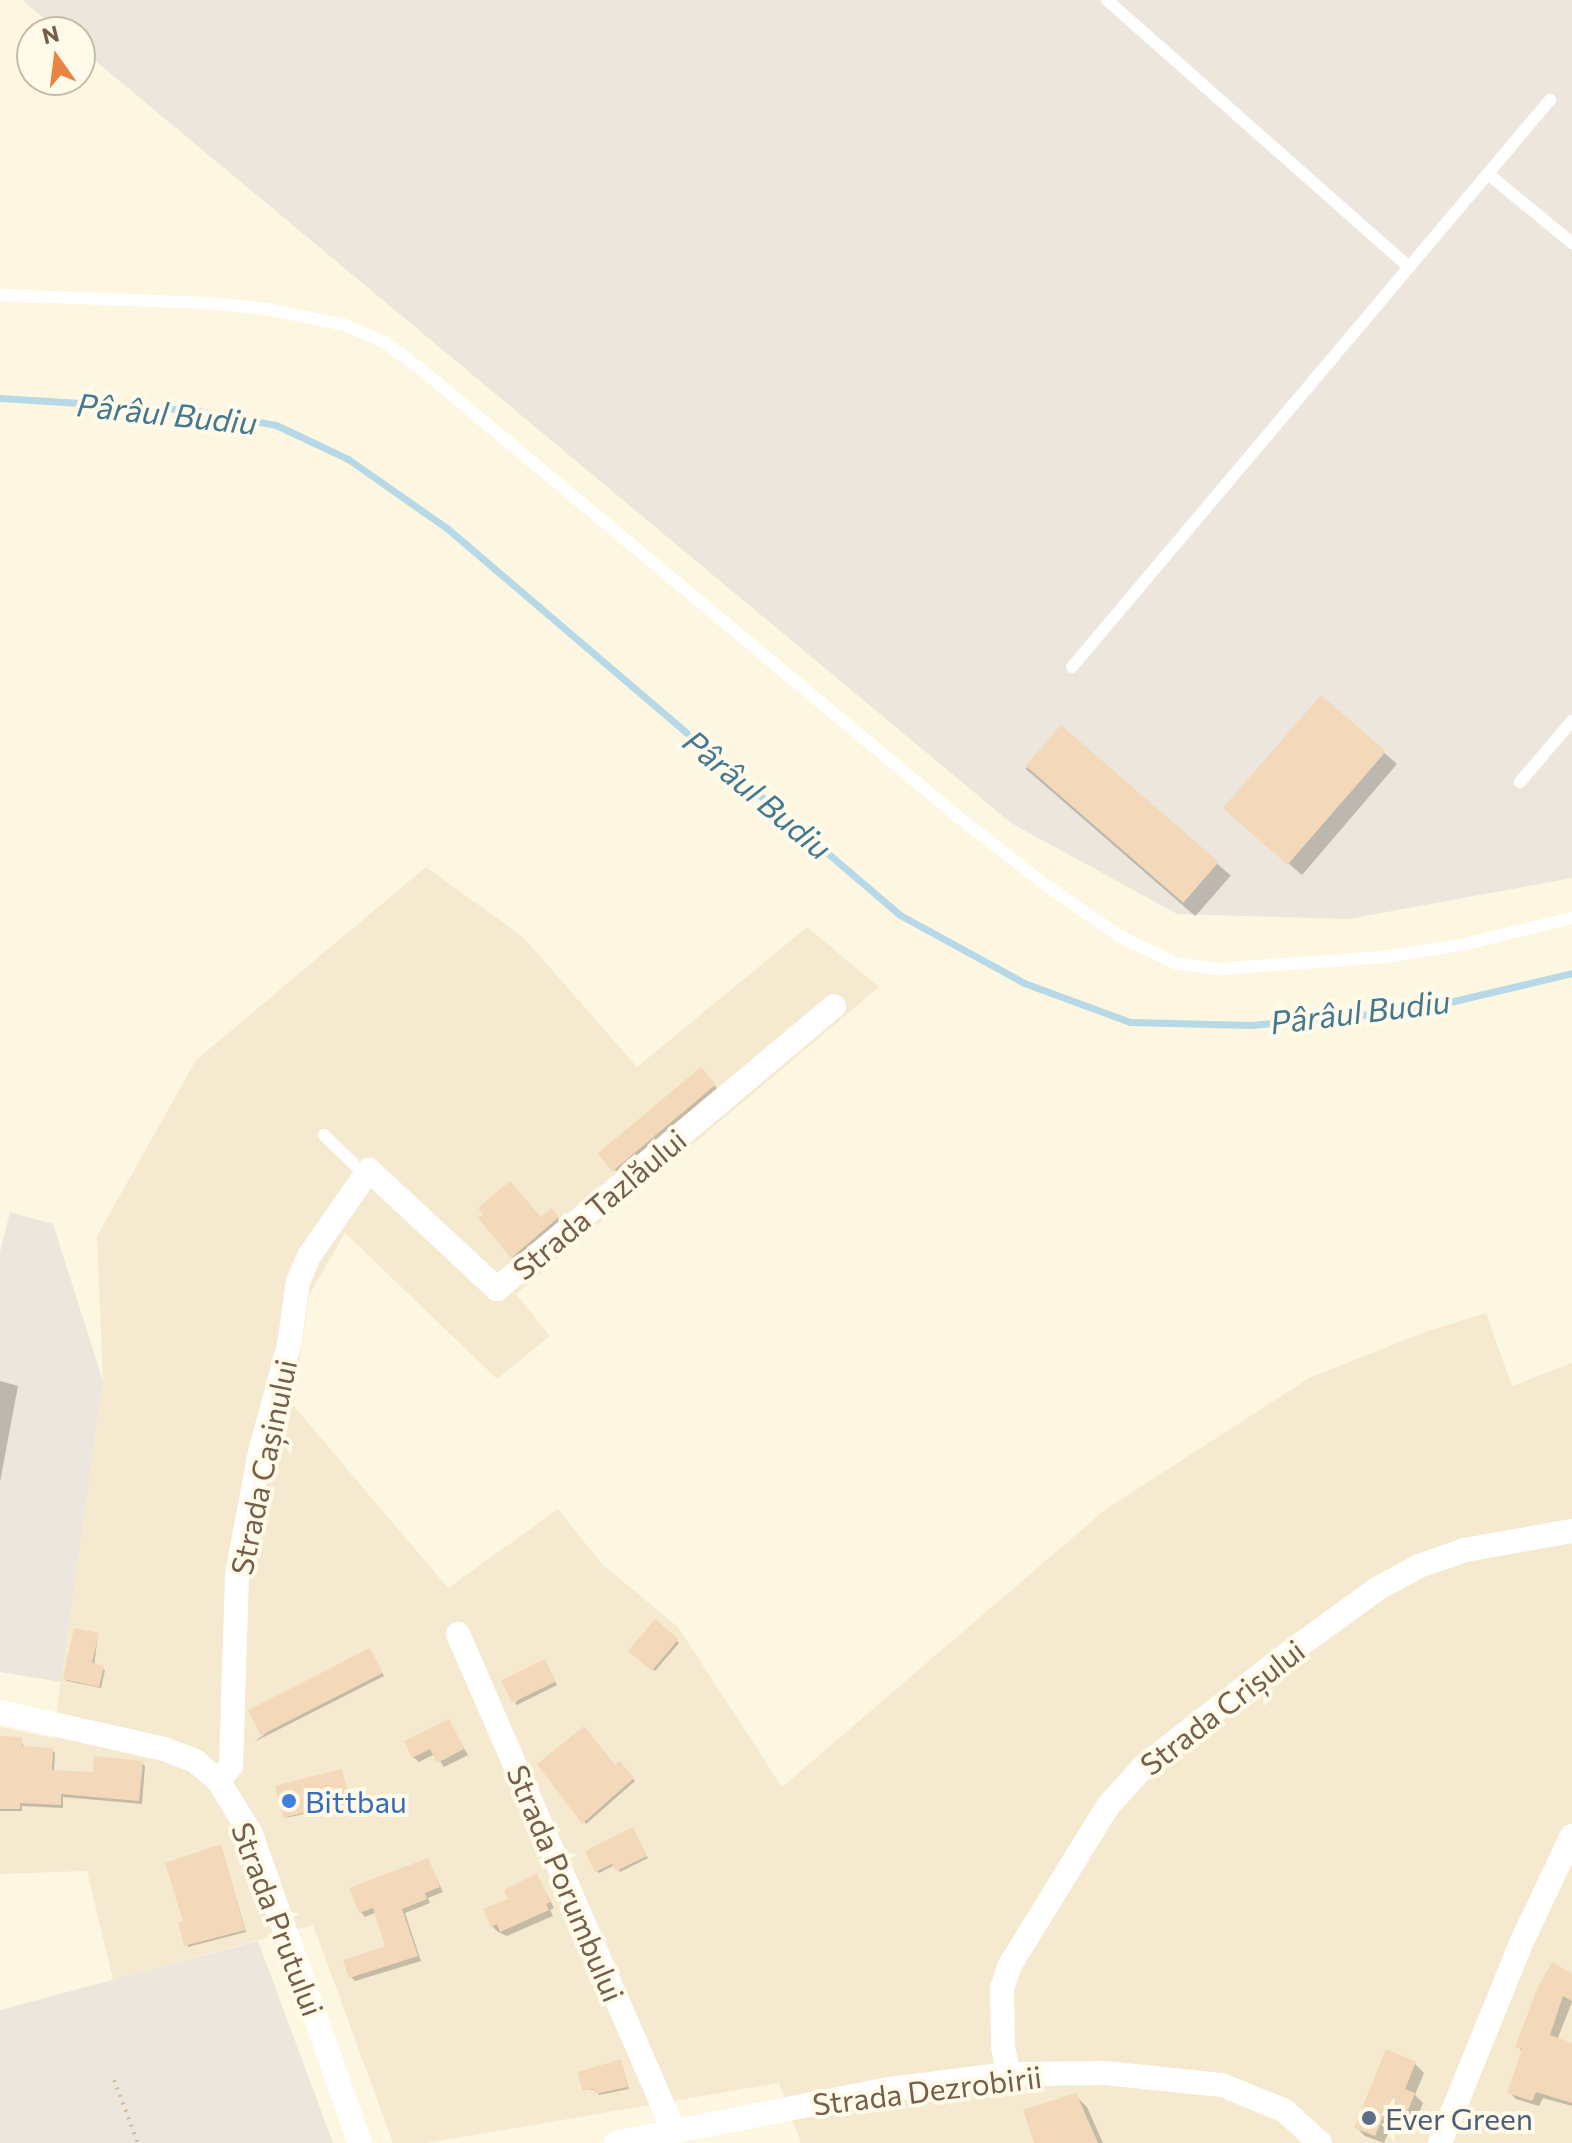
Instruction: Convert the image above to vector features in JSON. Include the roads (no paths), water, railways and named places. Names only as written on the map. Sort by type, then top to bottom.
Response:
[{"type":"street","name":"Strada Tazlăului","points":[[367,1173],[497,1289],[834,1006]]},
{"type":"street","name":"Strada Cașinului","points":[[218,1780],[231,1766],[237,1575],[260,1452],[289,1345],[298,1282],[309,1256],[367,1173]]},
{"type":"street","name":"Strada Crișului","points":[[1008,2074],[1003,2045],[1002,1988],[1010,1965],[1108,1806],[1144,1766],[1282,1658],[1377,1589],[1419,1566],[1465,1550],[1572,1531]]},
{"type":"street","name":"Strada Porumbului","points":[[458,1634],[674,2131]]},
{"type":"street","name":"Strada Prutului","points":[[0,1712],[164,1749],[195,1761],[218,1780],[251,1834],[360,2143]]},
{"type":"street","points":[[1440,2143],[1523,1939],[1572,1836]]},
{"type":"street","name":"Strada Dezrobirii","points":[[616,2143],[878,2091],[1008,2074],[1105,2073],[1222,2085],[1285,2111],[1320,2143]]},
{"type":"lane","points":[[1107,0],[1409,267]]},
{"type":"lane","points":[[1072,667],[1550,100]]},
{"type":"lane","points":[[1488,174],[1572,243]]},
{"type":"lane","points":[[0,295],[208,303],[267,309],[345,325],[384,342],[470,409],[968,825],[1043,883],[1121,937],[1175,963],[1218,969],[1385,957],[1465,944],[1572,918]]},
{"type":"lane","points":[[1520,782],[1572,721]]},
{"type":"lane","points":[[324,1135],[367,1173]]},
{"type":"waterway","name":"Pârâul Budiu","points":[[0,398],[192,410],[276,425],[348,459],[448,529],[900,915],[1024,983],[1130,1022],[1251,1025],[1416,1010],[1572,973]]},
{"type":"place","name":"Bittbau","points":[[289,1801]]},
{"type":"place","name":"Ever Green","points":[[1369,2118]]}]
